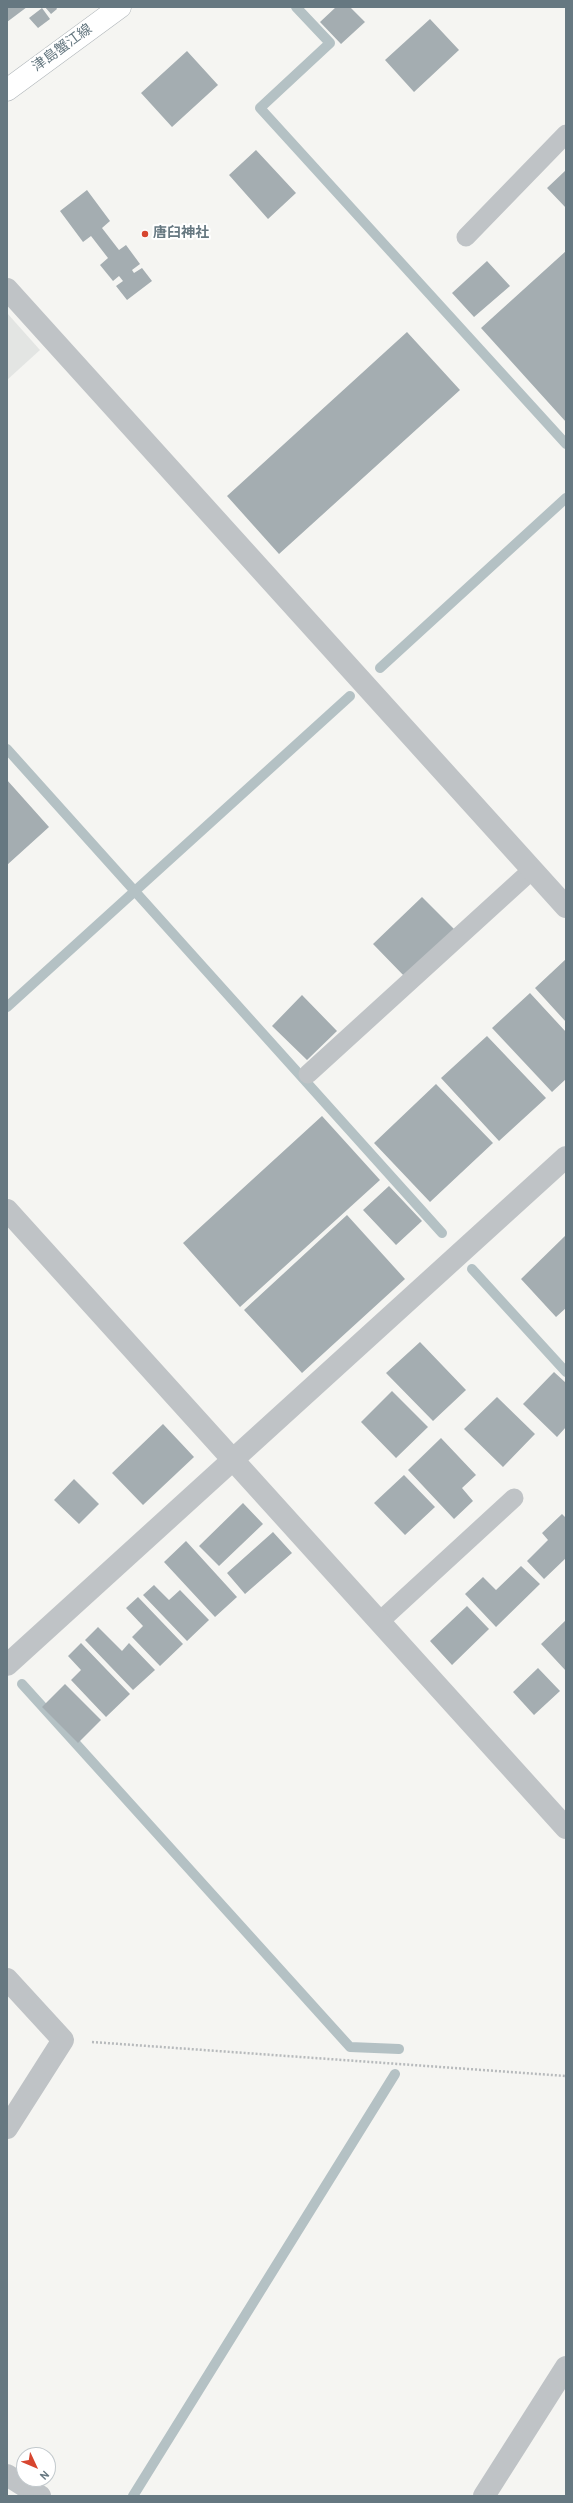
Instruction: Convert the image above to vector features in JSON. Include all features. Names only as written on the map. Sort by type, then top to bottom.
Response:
[{"type":"main road","name":"津島蟹江線","points":[[7,90],[120,7]]},
{"type":"street","points":[[7,289],[566,907]]},
{"type":"street","points":[[7,1665],[566,1156]]},
{"type":"street","points":[[7,1210],[566,1828]]},
{"type":"street","points":[[7,1978],[63,2040],[7,2128]]},
{"type":"street","points":[[484,2496],[566,2367]]},
{"type":"street","points":[[7,2475],[40,2496]]},
{"type":"lane","points":[[466,237],[566,134]]},
{"type":"lane","points":[[308,1074],[532,870]]},
{"type":"lane","points":[[379,1622],[514,1498]]},
{"type":"path","points":[[63,2040],[566,2076]]},
{"type":"shaded area","points":[[7,313],[40,350],[7,380]]},
{"type":"building","points":[[7,7],[27,7],[7,22]]},
{"type":"building","points":[[45,7],[56,7],[57,9],[51,14]]},
{"type":"building","points":[[336,7],[350,7],[365,22],[341,44],[320,22]]},
{"type":"building","points":[[42,8],[50,19],[38,28],[29,18]]},
{"type":"building","points":[[430,19],[459,50],[414,92],[385,60]]},
{"type":"building","points":[[187,51],[218,85],[172,127],[141,93]]},
{"type":"building","points":[[256,150],[296,193],[268,219],[229,175]]},
{"type":"building","points":[[566,170],[566,208],[547,188]]},
{"type":"building","points":[[87,190],[110,221],[102,228],[119,250],[126,245],[140,264],[132,270],[134,273],[142,268],[152,281],[127,300],[116,286],[123,281],[119,276],[113,281],[100,265],[108,258],[91,236],[83,242],[60,211]]},
{"type":"building","points":[[566,251],[566,422],[481,328]]},
{"type":"building","points":[[487,261],[510,286],[474,317],[452,293]]},
{"type":"building","points":[[407,332],[460,390],[279,554],[227,496]]},
{"type":"building","points":[[7,780],[49,827],[7,865]]},
{"type":"building","points":[[422,897],[455,930],[406,978],[373,944]]},
{"type":"building","points":[[566,959],[566,1022],[535,988]]},
{"type":"building","points":[[530,993],[566,1032],[566,1079],[552,1092],[492,1028]]},
{"type":"building","points":[[302,995],[337,1031],[307,1060],[272,1026]]},
{"type":"building","points":[[487,1036],[546,1098],[499,1141],[441,1078]]},
{"type":"building","points":[[436,1084],[493,1143],[430,1202],[374,1143]]},
{"type":"building","points":[[322,1116],[380,1180],[240,1307],[183,1243]]},
{"type":"building","points":[[389,1186],[422,1221],[396,1245],[363,1210]]},
{"type":"building","points":[[347,1215],[405,1279],[302,1373],[244,1310]]},
{"type":"building","points":[[566,1235],[566,1308],[556,1317],[521,1279]]},
{"type":"building","points":[[420,1342],[466,1390],[433,1421],[386,1373]]},
{"type":"building","points":[[554,1372],[566,1383],[566,1427],[557,1437],[523,1404]]},
{"type":"building","points":[[392,1391],[428,1427],[396,1458],[361,1422]]},
{"type":"building","points":[[497,1397],[535,1434],[503,1467],[464,1429]]},
{"type":"building","points":[[163,1424],[194,1457],[143,1505],[112,1473]]},
{"type":"building","points":[[441,1438],[476,1475],[462,1488],[473,1501],[454,1519],[408,1470]]},
{"type":"building","points":[[404,1475],[435,1507],[405,1535],[374,1503]]},
{"type":"building","points":[[74,1479],[99,1504],[79,1524],[54,1500]]},
{"type":"building","points":[[243,1503],[263,1524],[219,1566],[199,1546]]},
{"type":"building","points":[[562,1514],[566,1518],[566,1558],[544,1579],[527,1561],[548,1540],[542,1533]]},
{"type":"building","points":[[273,1532],[292,1553],[245,1594],[227,1573]]},
{"type":"building","points":[[186,1541],[237,1597],[215,1617],[164,1562]]},
{"type":"building","points":[[521,1566],[540,1584],[496,1627],[465,1594],[483,1577],[496,1590]]},
{"type":"building","points":[[154,1585],[169,1600],[180,1590],[209,1620],[187,1641],[143,1595]]},
{"type":"building","points":[[138,1597],[183,1644],[160,1666],[132,1637],[143,1626],[126,1608]]},
{"type":"building","points":[[467,1606],[489,1629],[452,1665],[430,1641]]},
{"type":"building","points":[[566,1620],[566,1671],[541,1644]]},
{"type":"building","points":[[98,1627],[122,1651],[129,1643],[155,1670],[133,1690],[85,1640]]},
{"type":"building","points":[[81,1643],[130,1694],[106,1717],[71,1680],[81,1670],[68,1656]]},
{"type":"building","points":[[538,1668],[560,1691],[534,1715],[513,1692]]},
{"type":"building","points":[[65,1684],[101,1720],[78,1743],[42,1707]]},
{"type":"waterway","points":[[296,7],[330,43],[260,108],[566,444]]},
{"type":"waterway","points":[[380,668],[566,498]]},
{"type":"waterway","points":[[7,1007],[350,696]]},
{"type":"waterway","points":[[7,749],[442,1233]]},
{"type":"waterway","points":[[472,1269],[566,1372]]},
{"type":"waterway","points":[[22,1684],[350,2047],[399,2049]]},
{"type":"waterway","points":[[133,2496],[395,2074]]},
{"type":"place","name":"唐臼神社","points":[[145,234]]}]
